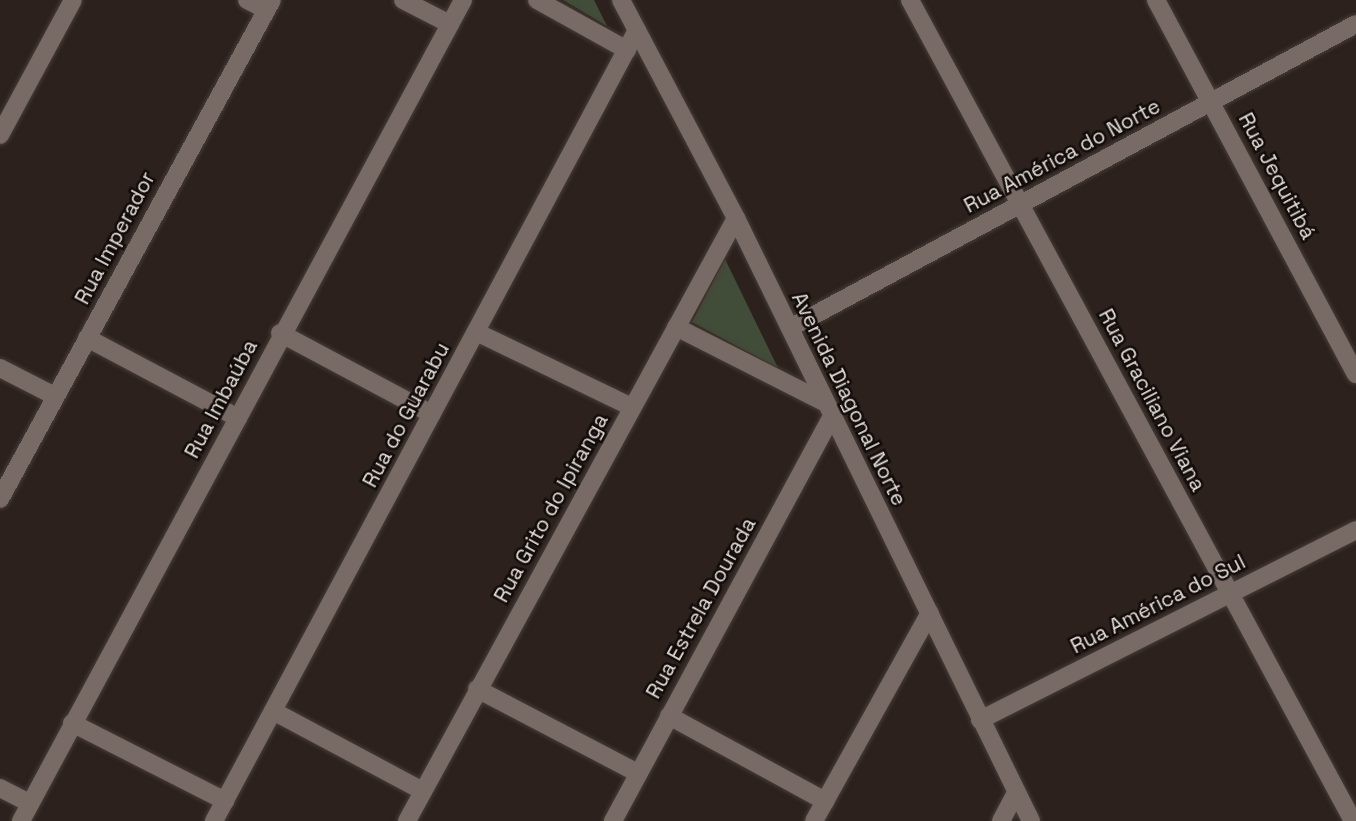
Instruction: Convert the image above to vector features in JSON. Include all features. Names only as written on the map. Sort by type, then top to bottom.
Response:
[{"type":"street","points":[[0,135],[74,0]]},
{"type":"street","points":[[247,0],[269,5]]},
{"type":"street","points":[[403,0],[450,24]]},
{"type":"street","name":"Rua Imbaúba","points":[[21,821],[238,418],[280,333],[463,0]]},
{"type":"street","points":[[537,0],[627,50]]},
{"type":"street","name":"Avenida Diagonal Norte","points":[[621,0],[736,218],[790,328],[822,401],[930,613],[1031,821]]},
{"type":"street","name":"Rua Graciliano Viana","points":[[910,0],[1021,203],[1227,594],[1353,821]]},
{"type":"street","name":"Rua Jequitibá","points":[[1156,0],[1356,374]]},
{"type":"street","name":"Rua Imperador","points":[[0,499],[269,5]]},
{"type":"street","name":"Rua América do Norte","points":[[790,328],[1356,24]]},
{"type":"street","name":"Rua do Guarabu","points":[[214,821],[637,30]]},
{"type":"street","name":"Rua Grito do Ipiranga","points":[[407,821],[736,218]]},
{"type":"street","points":[[676,327],[822,401]]},
{"type":"street","points":[[476,332],[632,407]]},
{"type":"street","points":[[280,333],[432,414]]},
{"type":"street","points":[[87,338],[238,418]]},
{"type":"street","points":[[0,368],[55,396]]},
{"type":"street","name":"Rua Estrela Dourada","points":[[613,821],[831,417]]},
{"type":"street","name":"Rua América do Sul","points":[[981,720],[1227,594],[1356,531]]},
{"type":"street","points":[[814,821],[930,613]]},
{"type":"street","points":[[477,689],[638,773]]},
{"type":"street","points":[[273,711],[423,791]]},
{"type":"street","points":[[669,716],[825,801]]},
{"type":"street","points":[[72,723],[225,801]]},
{"type":"street","points":[[0,788],[30,803]]},
{"type":"street","points":[[1002,821],[1017,793]]},
{"type":"green space","points":[[563,0],[594,0],[607,26]]},
{"type":"green space","points":[[725,259],[778,368],[692,322]]}]
